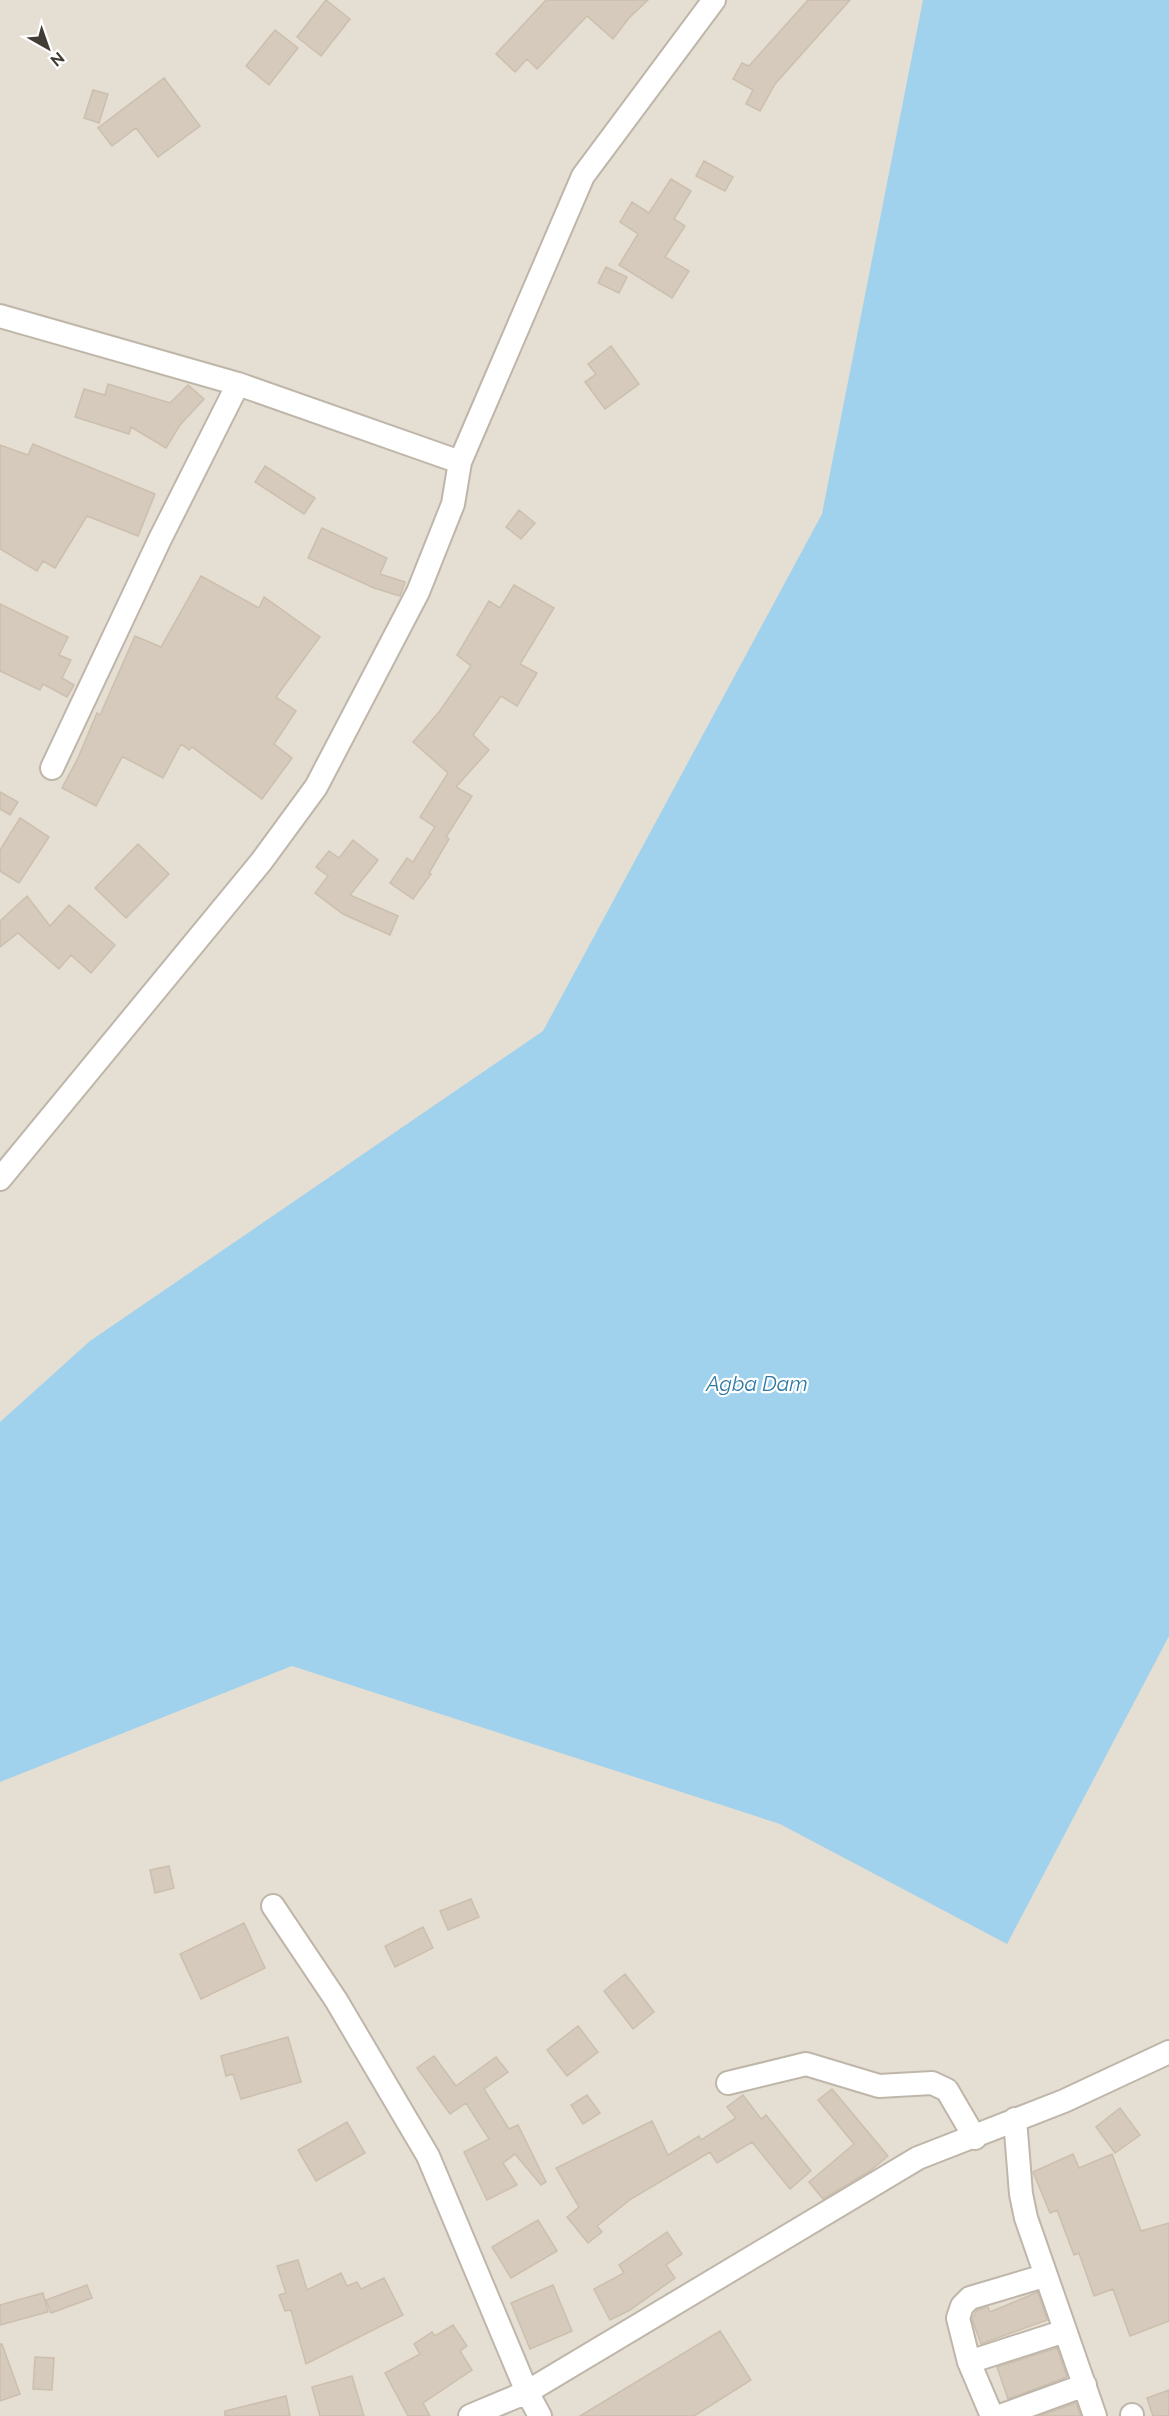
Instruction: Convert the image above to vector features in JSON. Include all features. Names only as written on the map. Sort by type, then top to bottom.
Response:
[{"type":"street","points":[[0,1179],[261,862],[316,787],[418,592],[453,504],[460,462],[583,176],[714,0]]},
{"type":"street","points":[[0,316],[238,384],[460,462]]},
{"type":"street","points":[[51,768],[160,539],[238,384]]},
{"type":"street","points":[[273,1906],[336,2000],[428,2156],[527,2392],[540,2416]]},
{"type":"street","points":[[470,2416],[527,2392],[918,2158],[975,2138],[1169,2052]]},
{"type":"street","points":[[728,2083],[806,2064],[879,2086],[933,2083],[947,2090],[975,2138]]},
{"type":"street","points":[[1014,2119],[1021,2193],[1026,2218],[1044,2276],[1095,2416]]},
{"type":"street","points":[[992,2416],[969,2362],[958,2318],[962,2306],[970,2298],[1044,2276]]},
{"type":"street","points":[[969,2362],[1065,2331]]},
{"type":"street","points":[[1000,2416],[1085,2385]]},
{"type":"shaded area","points":[[0,0],[1169,0],[1169,2416],[0,2416]]},
{"type":"water","name":"Agba Dam","points":[[923,0],[1169,0],[1169,1636],[1007,1944],[780,1824],[292,1666],[0,1782],[0,1422],[90,1341],[543,1031],[822,514]]},
{"type":"building","points":[[326,0],[350,19],[321,56],[297,37]]},
{"type":"building","points":[[546,0],[648,0],[629,18],[613,39],[587,16],[537,69],[527,59],[515,72],[496,54]]},
{"type":"building","points":[[808,0],[850,0],[775,84],[760,111],[746,104],[753,90],[733,79],[742,63],[749,66]]},
{"type":"building","points":[[275,30],[298,48],[269,85],[246,66]]},
{"type":"building","points":[[164,78],[200,126],[158,157],[136,128],[112,146],[98,128]]},
{"type":"building","points":[[93,90],[108,94],[99,123],[84,118]]},
{"type":"building","points":[[704,161],[733,177],[725,191],[696,176]]},
{"type":"building","points":[[671,179],[691,191],[674,219],[685,226],[665,257],[689,271],[672,298],[619,265],[638,234],[620,222],[632,202],[649,213]]},
{"type":"building","points":[[606,267],[627,277],[619,293],[598,283]]},
{"type":"building","points":[[611,346],[639,384],[605,409],[585,382],[596,374],[588,364]]},
{"type":"building","points":[[108,384],[170,403],[188,385],[204,399],[180,425],[166,448],[131,427],[129,434],[75,417],[84,389],[105,395]]},
{"type":"building","points":[[33,444],[155,494],[138,536],[87,516],[55,568],[43,561],[37,571],[0,549],[0,445],[28,455]]},
{"type":"building","points":[[265,466],[315,498],[304,514],[255,482]]},
{"type":"building","points":[[519,510],[535,523],[521,539],[506,527]]},
{"type":"building","points":[[322,528],[387,558],[380,574],[405,582],[400,596],[374,588],[308,558]]},
{"type":"building","points":[[201,576],[259,608],[264,597],[320,637],[276,697],[296,711],[274,744],[292,758],[262,799],[192,747],[189,750],[181,744],[163,778],[123,757],[96,806],[62,788],[78,758],[97,713],[100,715],[135,636],[161,647]]},
{"type":"building","points":[[514,585],[554,608],[520,664],[537,673],[517,706],[501,696],[473,735],[489,750],[456,787],[472,796],[446,837],[449,839],[429,873],[431,874],[413,899],[390,883],[407,858],[413,862],[435,827],[420,817],[448,773],[413,742],[439,712],[471,666],[457,655],[489,601],[500,608]]},
{"type":"building","points":[[0,604],[68,637],[59,655],[71,660],[62,678],[74,685],[67,697],[43,684],[40,690],[0,671]]},
{"type":"building","points":[[0,792],[18,802],[10,815],[0,809]]},
{"type":"building","points":[[20,818],[49,837],[19,883],[0,871],[0,850]]},
{"type":"building","points":[[353,840],[378,860],[350,895],[398,916],[390,935],[343,914],[315,893],[328,876],[316,867],[329,851],[339,858]]},
{"type":"building","points":[[138,844],[169,874],[126,918],[95,888]]},
{"type":"building","points":[[27,896],[50,926],[69,905],[115,945],[91,973],[71,955],[59,969],[18,933],[0,947],[0,921]]},
{"type":"building","points":[[169,1866],[174,1888],[155,1893],[150,1870]]},
{"type":"building","points":[[471,1899],[479,1917],[448,1930],[440,1911]]},
{"type":"building","points":[[244,1923],[265,1968],[201,1999],[180,1954]]},
{"type":"building","points":[[423,1927],[433,1948],[395,1967],[385,1946]]},
{"type":"building","points":[[625,1974],[654,2012],[633,2029],[604,1991]]},
{"type":"building","points":[[578,2026],[598,2052],[567,2076],[547,2050]]},
{"type":"building","points":[[288,2037],[301,2082],[241,2099],[233,2074],[226,2076],[221,2056]]},
{"type":"building","points":[[434,2056],[456,2086],[496,2057],[508,2072],[484,2089],[509,2129],[518,2125],[546,2182],[541,2185],[515,2154],[503,2163],[517,2185],[487,2200],[464,2152],[489,2139],[466,2103],[450,2114],[417,2068]]},
{"type":"building","points":[[832,2089],[888,2156],[870,2171],[823,2199],[809,2182],[854,2144],[818,2100]]},
{"type":"building","points":[[587,2095],[600,2113],[583,2124],[571,2105]]},
{"type":"building","points":[[743,2095],[761,2119],[766,2115],[811,2171],[790,2189],[752,2142],[717,2163],[710,2152],[631,2199],[597,2226],[602,2232],[588,2243],[567,2217],[579,2207],[556,2168],[652,2121],[668,2155],[699,2136],[701,2140],[736,2118],[727,2107]]},
{"type":"building","points":[[1120,2108],[1140,2135],[1115,2153],[1096,2127]]},
{"type":"building","points":[[347,2122],[365,2153],[316,2181],[298,2150]]},
{"type":"building","points":[[1073,2154],[1079,2168],[1112,2154],[1141,2231],[1169,2223],[1169,2321],[1130,2336],[1113,2289],[1094,2296],[1079,2253],[1074,2255],[1057,2210],[1050,2213],[1033,2172]]},
{"type":"building","points":[[538,2220],[557,2251],[511,2278],[492,2247]]},
{"type":"building","points":[[667,2232],[682,2254],[666,2265],[675,2278],[630,2310],[610,2320],[594,2289],[624,2273],[619,2265]]},
{"type":"building","points":[[298,2260],[307,2290],[341,2273],[347,2286],[357,2282],[361,2289],[384,2278],[403,2315],[306,2364],[291,2310],[285,2311],[279,2295],[286,2293],[277,2266]]},
{"type":"building","points":[[87,2285],[92,2298],[51,2313],[46,2300]]},
{"type":"building","points":[[553,2285],[572,2331],[530,2349],[511,2303]]},
{"type":"building","points":[[1038,2292],[1047,2320],[981,2344],[972,2319],[977,2310],[988,2307],[990,2312]]},
{"type":"building","points":[[43,2293],[48,2312],[0,2325],[0,2305]]},
{"type":"building","points":[[453,2325],[467,2346],[460,2351],[472,2370],[423,2403],[430,2416],[408,2416],[385,2373],[420,2354],[414,2344],[432,2332],[435,2336]]},
{"type":"building","points":[[720,2331],[751,2380],[694,2416],[580,2416]]},
{"type":"building","points":[[0,2344],[2,2344],[20,2394],[0,2401]]},
{"type":"building","points":[[1057,2348],[1067,2377],[1008,2399],[997,2367]]},
{"type":"building","points":[[35,2357],[54,2358],[52,2390],[33,2389]]},
{"type":"building","points":[[352,2376],[364,2416],[320,2416],[312,2387]]},
{"type":"building","points":[[1169,2390],[1169,2416],[1153,2416],[1147,2398]]},
{"type":"building","points":[[286,2396],[290,2416],[225,2416],[225,2411]]},
{"type":"building","points":[[1076,2403],[1081,2416],[1039,2416]]}]
